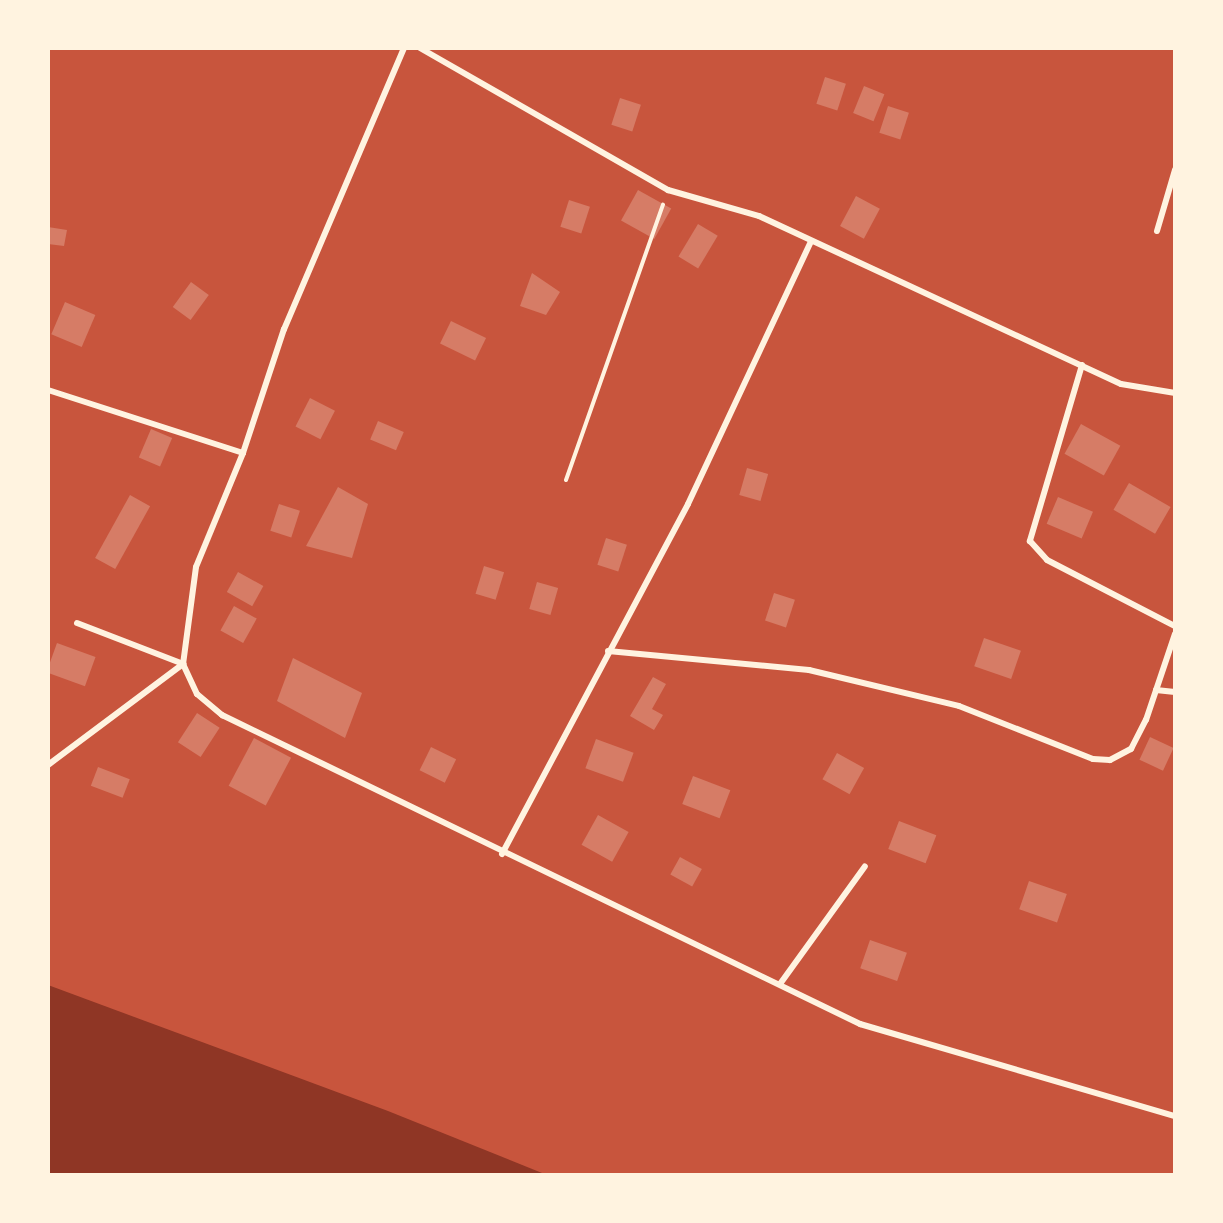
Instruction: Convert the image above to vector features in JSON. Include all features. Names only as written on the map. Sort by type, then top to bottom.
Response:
[{"type":"street","points":[[404,48],[284,329],[243,453],[196,567],[183,664],[197,694],[222,715],[502,854],[780,984],[860,1024],[1175,1116]]},
{"type":"street","points":[[420,48],[668,190],[759,216],[1120,384],[1175,393]]},
{"type":"street","points":[[1157,231],[1175,170]]},
{"type":"street","points":[[502,854],[688,504],[811,242]]},
{"type":"street","points":[[1082,365],[1030,541],[1047,560],[1175,626]]},
{"type":"street","points":[[48,390],[243,453]]},
{"type":"street","points":[[77,623],[183,664]]},
{"type":"street","points":[[608,651],[810,670],[959,706],[1093,759],[1122,757],[1131,749],[1156,690],[1175,634]]},
{"type":"street","points":[[48,765],[183,664]]},
{"type":"street","points":[[1156,690],[1175,693]]},
{"type":"street","points":[[780,984],[865,866]]},
{"type":"path","points":[[566,480],[668,190]]},
{"type":"shaded area","points":[[48,985],[388,1111],[547,1175],[48,1175]]},
{"type":"building","points":[[825,77],[846,84],[837,110],[816,104]]},
{"type":"building","points":[[864,86],[884,94],[874,121],[853,113]]},
{"type":"building","points":[[620,98],[641,105],[632,131],[611,125]]},
{"type":"building","points":[[888,106],[909,113],[900,139],[879,133]]},
{"type":"building","points":[[638,190],[671,208],[654,239],[621,221]]},
{"type":"building","points":[[856,196],[880,209],[864,239],[840,226]]},
{"type":"building","points":[[569,200],[590,207],[581,233],[560,227]]},
{"type":"building","points":[[698,224],[718,236],[698,268],[678,257]]},
{"type":"building","points":[[48,227],[67,230],[64,246],[48,244]]},
{"type":"building","points":[[532,273],[560,292],[546,315],[520,306]]},
{"type":"building","points":[[191,282],[209,295],[191,320],[173,307]]},
{"type":"building","points":[[65,302],[95,315],[82,347],[51,334]]},
{"type":"building","points":[[451,321],[486,338],[475,361],[440,343]]},
{"type":"building","points":[[310,398],[335,411],[320,439],[295,427]]},
{"type":"building","points":[[378,421],[404,432],[396,450],[370,439]]},
{"type":"building","points":[[1081,424],[1120,446],[1104,476],[1065,454]]},
{"type":"building","points":[[151,429],[172,438],[160,467],[139,458]]},
{"type":"building","points":[[747,468],[768,474],[760,501],[739,495]]},
{"type":"building","points":[[1129,483],[1171,507],[1155,534],[1114,510]]},
{"type":"building","points":[[338,487],[368,504],[352,558],[306,546]]},
{"type":"building","points":[[130,495],[150,506],[115,569],[95,558]]},
{"type":"building","points":[[1058,497],[1093,512],[1082,539],[1047,524]]},
{"type":"building","points":[[279,504],[300,511],[291,537],[270,531]]},
{"type":"building","points":[[606,538],[627,545],[618,571],[597,565]]},
{"type":"building","points":[[484,566],[504,572],[496,600],[476,594]]},
{"type":"building","points":[[238,572],[263,586],[252,606],[227,592]]},
{"type":"building","points":[[537,582],[558,588],[550,615],[529,609]]},
{"type":"building","points":[[774,593],[795,600],[786,627],[765,621]]},
{"type":"building","points":[[234,606],[257,619],[243,643],[220,630]]},
{"type":"building","points":[[984,638],[1021,651],[1011,679],[974,666]]},
{"type":"building","points":[[57,643],[96,657],[85,686],[48,673]]},
{"type":"building","points":[[293,658],[362,693],[345,738],[277,701]]},
{"type":"building","points":[[653,677],[666,684],[652,709],[663,715],[654,730],[630,716]]},
{"type":"building","points":[[197,713],[220,728],[201,757],[178,742]]},
{"type":"building","points":[[1150,737],[1174,748],[1163,771],[1139,760]]},
{"type":"building","points":[[254,738],[291,758],[266,805],[229,786]]},
{"type":"building","points":[[596,739],[634,753],[623,782],[585,768]]},
{"type":"building","points":[[431,747],[456,759],[445,783],[420,770]]},
{"type":"building","points":[[837,753],[864,768],[850,794],[822,779]]},
{"type":"building","points":[[98,767],[130,779],[123,798],[91,786]]},
{"type":"building","points":[[693,776],[730,790],[720,818],[682,804]]},
{"type":"building","points":[[598,815],[629,832],[612,862],[582,845]]},
{"type":"building","points":[[899,821],[936,835],[926,863],[888,849]]},
{"type":"building","points":[[680,857],[702,869],[692,887],[670,874]]},
{"type":"building","points":[[1029,881],[1067,894],[1057,922],[1019,909]]},
{"type":"building","points":[[870,940],[907,953],[897,981],[860,968]]}]
